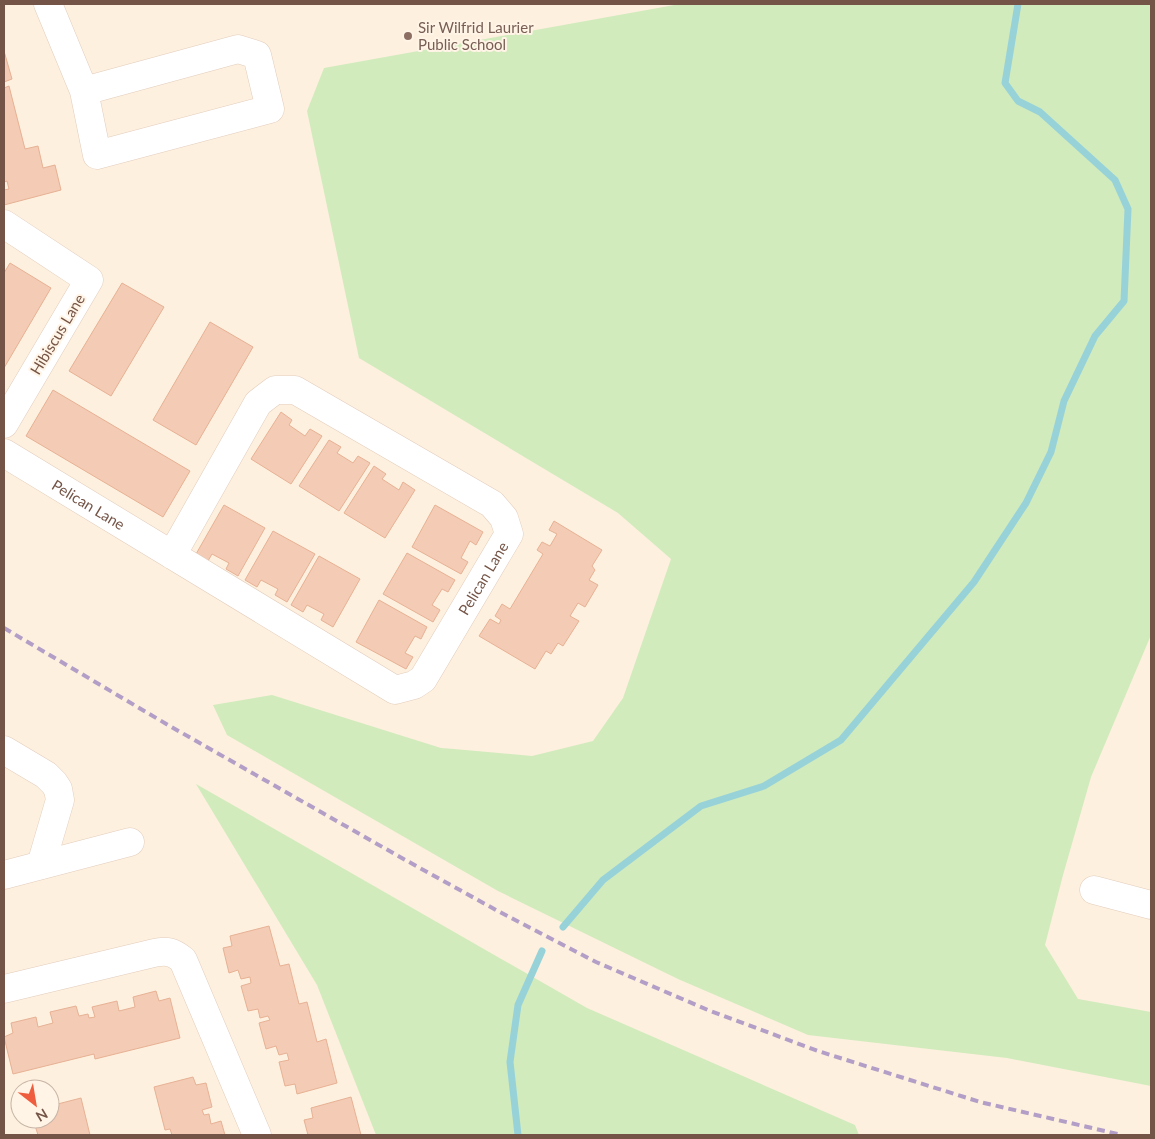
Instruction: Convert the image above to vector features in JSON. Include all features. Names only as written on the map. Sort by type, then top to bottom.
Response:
[{"type":"street","points":[[48,4],[84,91],[96,155],[270,109],[257,55],[238,49],[84,91]]},
{"type":"street","name":"Hibiscus Lane","points":[[4,224],[89,280],[4,424]]},
{"type":"street","name":"Pelican Lane","points":[[4,453],[172,555],[395,690],[414,685],[423,679],[509,534],[504,518],[492,504],[295,390],[275,390],[258,403],[172,555]]},
{"type":"street","points":[[4,750],[46,775],[54,782],[58,789],[60,800],[41,865]]},
{"type":"street","points":[[4,874],[130,842]]},
{"type":"street","points":[[1094,890],[1151,905]]},
{"type":"street","points":[[4,989],[154,952],[165,950],[174,953],[183,960],[257,1135]]},
{"type":"green space","points":[[680,4],[1151,4],[1151,635],[1091,777],[1045,945],[1078,999],[1151,1012],[1151,1086],[1007,1058],[808,1035],[678,979],[498,891],[227,735],[213,705],[272,695],[441,748],[532,756],[593,741],[623,698],[671,559],[618,513],[359,358],[307,111],[324,68]]},
{"type":"green space","points":[[196,784],[587,1008],[855,1125],[859,1135],[376,1135],[317,985]]},
{"type":"building","points":[[4,51],[12,79],[4,82]]},
{"type":"building","points":[[9,86],[25,149],[38,146],[43,168],[55,165],[61,190],[4,205],[4,190],[9,189],[7,181],[4,182],[4,88]]},
{"type":"building","points":[[10,263],[51,288],[4,368],[4,273]]},
{"type":"building","points":[[122,283],[164,307],[111,396],[69,371]]},
{"type":"building","points":[[210,322],[253,347],[196,445],[153,420]]},
{"type":"building","points":[[53,390],[190,471],[163,517],[26,436]]},
{"type":"building","points":[[281,412],[292,420],[289,425],[305,436],[310,429],[322,436],[291,484],[251,459]]},
{"type":"building","points":[[329,440],[341,447],[337,453],[353,463],[358,456],[370,463],[339,511],[299,486]]},
{"type":"building","points":[[374,466],[386,474],[382,479],[399,490],[403,482],[415,490],[385,538],[344,513]]},
{"type":"building","points":[[224,505],[265,528],[238,576],[226,569],[229,563],[212,554],[208,561],[196,554]]},
{"type":"building","points":[[435,505],[483,532],[476,545],[470,541],[461,558],[468,562],[461,574],[412,547]]},
{"type":"building","points":[[554,521],[602,550],[592,566],[595,570],[589,580],[598,585],[585,607],[578,603],[570,616],[579,621],[563,646],[558,643],[551,654],[546,651],[535,669],[479,636],[490,619],[499,624],[501,620],[495,616],[502,604],[510,609],[543,554],[537,550],[542,542],[550,546],[557,534],[549,530]]},
{"type":"building","points":[[273,531],[315,554],[287,602],[275,595],[278,589],[261,580],[257,587],[245,580]]},
{"type":"building","points":[[407,553],[455,580],[448,592],[442,589],[432,605],[440,610],[433,622],[383,594]]},
{"type":"building","points":[[319,556],[360,579],[333,627],[321,620],[324,614],[307,605],[303,612],[291,605]]},
{"type":"building","points":[[379,600],[427,627],[421,639],[415,636],[405,653],[413,657],[406,669],[356,642]]},
{"type":"building","points":[[269,926],[280,966],[289,964],[299,1004],[307,1002],[317,1042],[326,1039],[337,1083],[297,1094],[295,1084],[285,1086],[279,1062],[289,1060],[287,1053],[279,1055],[276,1046],[266,1049],[259,1023],[270,1020],[268,1016],[260,1018],[258,1009],[248,1011],[241,986],[251,983],[250,977],[241,979],[238,970],[229,973],[223,948],[232,946],[230,936]]},
{"type":"building","points":[[156,991],[159,1001],[170,998],[180,1038],[95,1059],[94,1054],[13,1074],[4,1037],[13,1033],[11,1023],[36,1017],[38,1027],[53,1023],[50,1012],[76,1006],[79,1016],[88,1014],[89,1018],[95,1017],[92,1007],[117,1001],[119,1011],[135,1007],[133,997]]},
{"type":"building","points":[[193,1077],[196,1085],[206,1083],[212,1107],[202,1110],[204,1115],[209,1114],[211,1124],[221,1121],[225,1135],[172,1135],[170,1129],[165,1130],[154,1087]]},
{"type":"building","points":[[351,1097],[361,1135],[308,1135],[304,1120],[313,1118],[311,1108]]},
{"type":"building","points":[[81,1098],[90,1135],[38,1135],[36,1129],[60,1129],[60,1103]]},
{"type":"waterway","points":[[563,927],[603,880],[701,806],[764,786],[841,740],[974,582],[1026,503],[1051,452],[1064,401],[1095,336],[1124,301],[1128,209],[1115,180],[1040,112],[1018,101],[1005,83],[1018,4]]},
{"type":"waterway","points":[[518,1135],[510,1062],[518,1005],[542,951]]},
{"type":"railway","points":[[4,628],[168,725],[400,857],[596,962],[708,1010],[818,1051],[980,1102],[1122,1135]]},
{"type":"place","name":"Sir Wilfrid Laurier Public School","points":[[408,36]]}]
